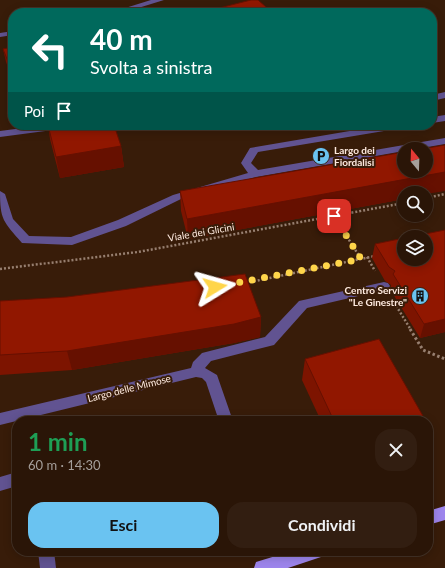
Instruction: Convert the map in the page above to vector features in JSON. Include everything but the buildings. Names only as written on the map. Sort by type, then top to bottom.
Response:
[{"type":"main road","points":[[433,517],[445,513]]},
{"type":"main road","points":[[262,568],[302,556]]},
{"type":"street","points":[[131,8],[160,0]]},
{"type":"street","points":[[0,134],[30,130]]},
{"type":"street","points":[[254,174],[246,163],[254,150],[372,130]]},
{"type":"street","points":[[0,194],[8,220],[26,240],[72,241],[122,223],[176,197],[254,174],[445,141]]},
{"type":"street","points":[[224,416],[212,379],[205,373],[196,372],[198,366],[206,357],[269,342],[303,304],[384,286]]},
{"type":"street","name":"Largo delle Mimose","points":[[13,416],[196,372]]},
{"type":"street","name":"Largo delle Mimose","points":[[0,419],[12,416]]},
{"type":"street","points":[[0,484],[12,480]]},
{"type":"street","points":[[47,556],[48,568]]},
{"type":"path","points":[[433,197],[445,194]]},
{"type":"path","name":"Viale dei Glicini","points":[[0,269],[138,252],[397,203]]},
{"type":"path","points":[[334,216],[361,259]]},
{"type":"path","points":[[244,283],[382,254]]},
{"type":"path","points":[[367,257],[423,350],[445,359]]},
{"type":"place","name":"Largo dei Fiordalisi","points":[[321,156]]},
{"type":"place","name":"Centro Servizi \"Le Ginestre\"","points":[[420,296]]},
{"type":"route","points":[[215,287],[244,283],[361,259],[334,216]]}]
